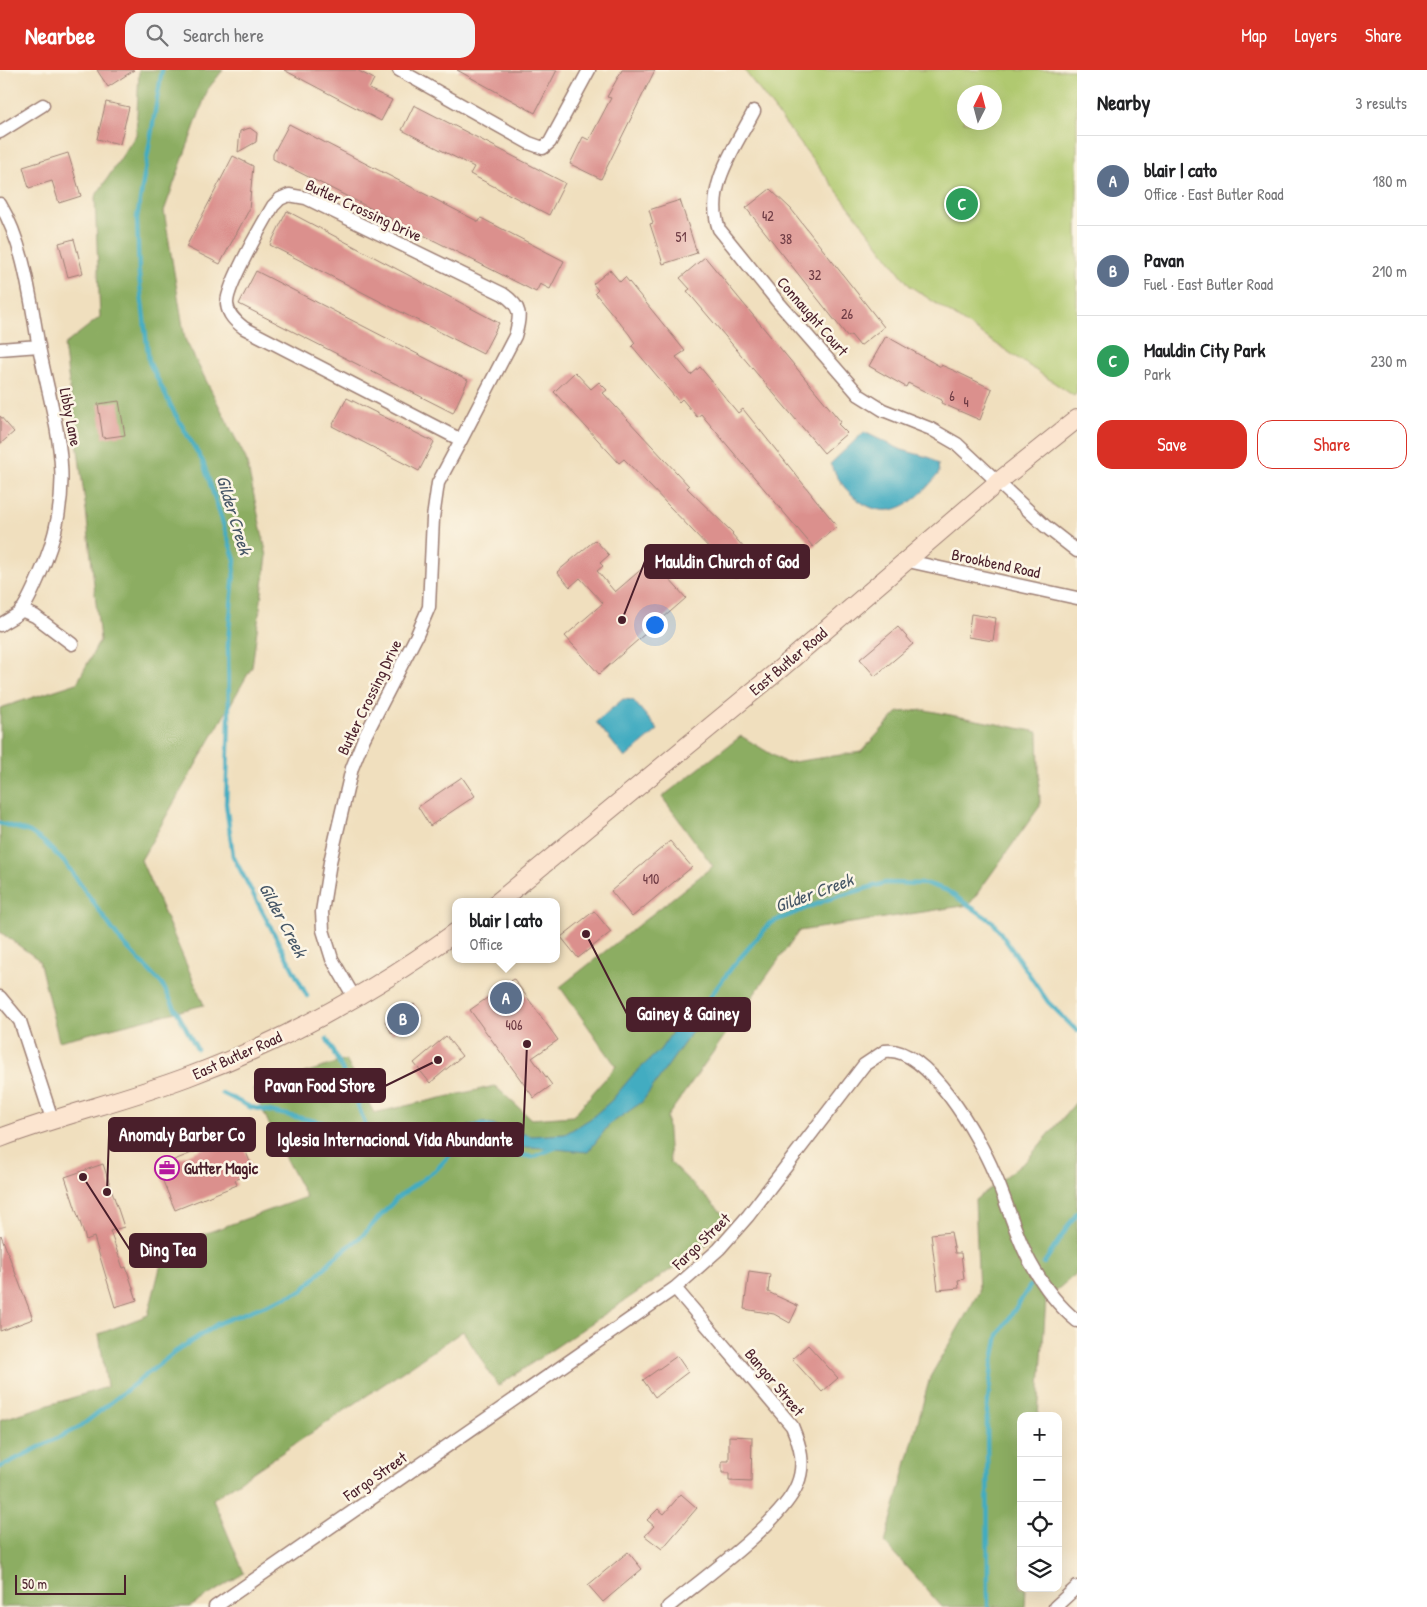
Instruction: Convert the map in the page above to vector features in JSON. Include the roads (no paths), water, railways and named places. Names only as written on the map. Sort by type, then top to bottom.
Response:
[{"type":"main road","name":"East Butler Road","points":[[503,898],[908,561],[998,482],[1077,419]]},
{"type":"main road","name":"East Butler Road","points":[[0,1138],[52,1119],[201,1072],[277,1039],[354,997],[452,935]]},
{"type":"street","points":[[399,70],[543,148],[550,142],[589,70]]},
{"type":"street","points":[[0,132],[43,105]]},
{"type":"street","name":"Connaught Court","points":[[754,111],[721,174],[715,196],[715,218],[719,229],[778,302],[859,395],[883,410],[931,429],[957,444],[998,482]]},
{"type":"street","name":"Butler Crossing Drive","points":[[354,997],[332,959],[323,930],[322,912],[330,862],[352,768],[364,738],[418,635],[429,607],[433,518],[438,483],[461,440],[516,336],[520,320],[516,305],[503,294],[306,198],[289,195],[280,199],[268,215],[228,299],[230,314],[236,322],[289,352],[461,440]]},
{"type":"street","name":"Libby Lane","points":[[0,204],[11,226],[22,265],[59,435],[62,460],[62,489],[58,518],[50,548],[21,610],[0,625]]},
{"type":"street","points":[[0,349],[39,346]]},
{"type":"street","points":[[998,482],[1045,526],[1077,551]]},
{"type":"street","name":"Brookbend Road","points":[[908,561],[1077,598]]},
{"type":"street","points":[[21,610],[35,616],[72,644]]},
{"type":"street","points":[[0,997],[20,1021],[52,1119]]},
{"type":"street","name":"Fargo Street","points":[[215,1607],[675,1288],[719,1249],[748,1216],[864,1066],[878,1054],[892,1050],[904,1053],[918,1063],[944,1089],[972,1130],[994,1172],[1029,1260],[1056,1301],[1077,1321]]},
{"type":"street","name":"Bangor Street","points":[[668,1607],[775,1516],[798,1485],[802,1458],[799,1442],[792,1426],[675,1288]]},
{"type":"street","points":[[1055,1607],[1077,1587]]},
{"type":"water","points":[[864,432],[902,450],[931,458],[938,464],[939,473],[919,495],[897,508],[885,510],[873,508],[860,502],[844,487],[830,464]]},
{"type":"water","points":[[623,699],[633,700],[658,730],[625,758],[596,722]]},
{"type":"water","points":[[683,1017],[697,1025],[642,1102],[609,1125],[588,1152],[532,1147],[460,1152],[460,1129],[482,1122],[532,1136],[565,1134],[590,1119],[611,1101],[632,1076],[660,1050]]},
{"type":"waterway","name":"Gilder Creek","points":[[162,70],[137,218],[139,276],[149,362],[174,412],[203,462],[235,560],[228,642],[229,720],[226,804],[233,856],[307,996]]},
{"type":"waterway","points":[[0,823],[30,832],[44,842],[66,864],[120,940],[162,984],[197,1049]]},
{"type":"waterway","name":"Gilder Creek","points":[[689,1025],[733,966],[770,923],[829,899],[885,883],[928,884],[946,890],[993,922],[1048,1002],[1077,1031]]},
{"type":"waterway","name":"Gilder Creek","points":[[327,1039],[351,1087],[367,1129]]},
{"type":"waterway","points":[[222,1093],[250,1107],[324,1123],[466,1145]]},
{"type":"waterway","points":[[0,1467],[81,1426],[175,1352],[219,1323],[302,1291],[332,1260],[363,1235],[397,1198],[437,1169],[460,1144]]},
{"type":"waterway","name":"Gilder Creek","points":[[486,1149],[533,1157],[557,1147]]},
{"type":"waterway","points":[[1044,1263],[1077,1213]]},
{"type":"waterway","points":[[988,1607],[987,1410],[992,1365],[998,1335],[1030,1286]]},
{"type":"place","name":"Mauldin City Park","points":[[962,204]]},
{"type":"place","name":"Mauldin Church of God","points":[[622,620]]},
{"type":"place","name":"Gainey & Gainey","points":[[586,934]]},
{"type":"place","name":"blair | cato","points":[[506,998]]},
{"type":"place","name":"Pavan","points":[[403,1019]]},
{"type":"place","name":"Iglesia Internacional Vida Abundante","points":[[527,1044]]},
{"type":"place","name":"Pavan Food Store","points":[[438,1060]]},
{"type":"place","name":"Gutter Magic","points":[[167,1168]]},
{"type":"place","name":"Ding Tea","points":[[83,1177]]},
{"type":"place","name":"Anomaly Barber Co","points":[[107,1192]]}]
